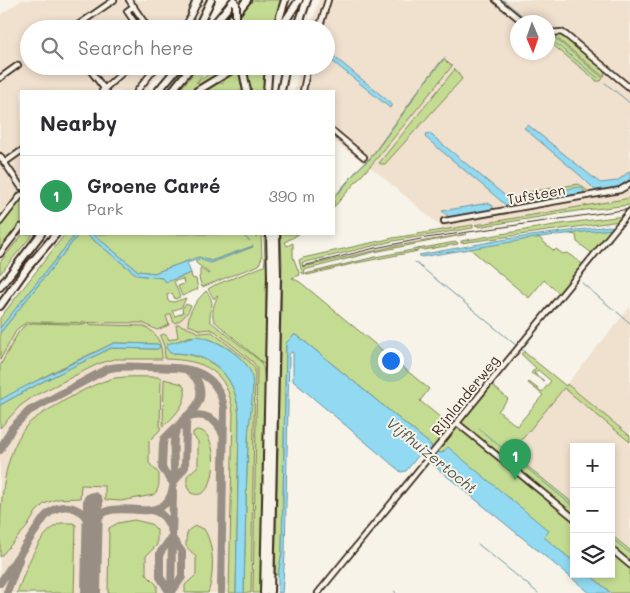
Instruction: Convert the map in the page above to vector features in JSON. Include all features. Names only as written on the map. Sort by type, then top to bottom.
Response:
[{"type":"highway","points":[[201,20],[211,0]]},
{"type":"highway","points":[[218,20],[235,0]]},
{"type":"highway","points":[[235,0],[236,20]]},
{"type":"highway","points":[[230,20],[247,0]]},
{"type":"highway","points":[[280,20],[285,0]]},
{"type":"highway","points":[[285,20],[300,0]]},
{"type":"highway","points":[[300,20],[306,0]]},
{"type":"highway","points":[[158,90],[168,75]]},
{"type":"highway","points":[[158,90],[172,75]]},
{"type":"highway","points":[[173,90],[185,75]]},
{"type":"highway","points":[[199,90],[226,75]]},
{"type":"highway","points":[[243,75],[247,90]]},
{"type":"highway","points":[[267,90],[268,75]]},
{"type":"highway","points":[[281,90],[284,75]]},
{"type":"highway","points":[[0,287],[40,235]]},
{"type":"highway","points":[[0,306],[27,268],[55,235]]},
{"type":"highway","points":[[264,593],[270,294],[270,243],[268,235]]},
{"type":"highway","points":[[270,593],[277,276],[276,235]]},
{"type":"street","points":[[85,20],[114,0]]},
{"type":"street","points":[[130,0],[143,20]]},
{"type":"street","points":[[187,20],[197,0]]},
{"type":"street","points":[[322,20],[328,0]]},
{"type":"street","points":[[496,0],[514,15]]},
{"type":"street","points":[[133,20],[127,11],[134,6]]},
{"type":"street","points":[[555,32],[561,32],[566,35],[630,88]]},
{"type":"street","points":[[0,78],[18,65]]},
{"type":"street","points":[[92,75],[103,90]]},
{"type":"street","points":[[105,90],[121,75]]},
{"type":"street","points":[[136,90],[148,75]]},
{"type":"street","points":[[302,90],[306,75]]},
{"type":"street","points":[[335,133],[364,157]]},
{"type":"street","points":[[4,162],[20,152]]},
{"type":"street","points":[[0,156],[20,186]]},
{"type":"street","name":"Tufsteen","points":[[444,221],[620,190],[630,184]]},
{"type":"street","points":[[0,221],[20,196]]},
{"type":"street","name":"Rijnlanderweg","points":[[318,593],[630,211]]},
{"type":"street","points":[[0,255],[20,228]]},
{"type":"street","points":[[0,255],[20,233]]},
{"type":"street","points":[[457,423],[570,515]]},
{"type":"street","points":[[615,552],[630,565]]},
{"type":"shaded area","points":[[22,0],[205,0],[195,20],[20,20],[20,75],[158,75],[146,90],[20,90],[20,235],[27,235],[0,268],[0,15]]},
{"type":"shaded area","points":[[319,0],[630,0],[630,203],[445,230],[378,173],[335,142],[335,90],[294,90],[298,75],[335,75],[335,20],[313,20]]},
{"type":"shaded area","points":[[76,235],[92,235],[159,279],[173,317],[184,314],[189,308],[258,365],[254,593],[0,593],[0,331]]},
{"type":"shaded area","points":[[630,307],[630,436],[567,384]]},
{"type":"shaded area","points":[[564,388],[630,442],[630,550],[615,538],[615,443],[570,443],[570,501],[511,453]]},
{"type":"green space","points":[[253,0],[282,0],[276,20],[239,20],[239,17]]},
{"type":"green space","points":[[555,34],[562,34],[605,70],[604,77],[555,36]]},
{"type":"green space","points":[[555,38],[603,78],[601,81],[596,80],[555,47]]},
{"type":"green space","points":[[443,59],[452,66],[378,157],[335,206],[335,196],[371,157]]},
{"type":"green space","points":[[455,69],[462,79],[385,164],[379,163]]},
{"type":"green space","points":[[192,75],[202,75],[196,83],[207,75],[221,75],[197,90],[180,90]]},
{"type":"green space","points":[[232,75],[239,75],[243,90],[205,90],[216,83],[223,83],[225,79]]},
{"type":"green space","points":[[246,75],[266,75],[264,90],[250,90]]},
{"type":"green space","points":[[579,184],[589,192],[588,194],[529,205],[522,200],[522,197],[528,192]]},
{"type":"green space","points":[[630,198],[630,205],[577,211],[478,227],[478,225],[475,225]]},
{"type":"green space","points":[[20,202],[20,226],[0,251],[0,227]]},
{"type":"green space","points":[[624,216],[620,221],[461,243],[461,241],[560,224]]},
{"type":"green space","points":[[473,225],[473,228],[393,241],[302,263],[303,267],[395,246],[467,234],[374,252],[304,270],[305,274],[302,273],[299,260],[393,238]]},
{"type":"green space","points":[[612,229],[593,254],[577,242],[576,235],[565,233]]},
{"type":"green space","points":[[22,235],[32,235],[0,274],[0,262]]},
{"type":"green space","points":[[64,235],[75,235],[0,328],[0,318]]},
{"type":"green space","points":[[78,235],[87,235],[137,275],[162,278],[166,282],[191,273],[192,278],[196,279],[198,289],[182,296],[178,286],[184,284],[183,279],[174,281],[180,297],[175,299],[172,293],[167,295],[168,301],[174,302],[186,298],[182,307],[172,311],[175,316],[183,313],[182,309],[186,304],[191,306],[182,319],[177,322],[174,323],[171,314],[166,316],[169,325],[157,330],[143,323],[27,322],[17,329],[0,360],[0,333]]},
{"type":"green space","points":[[94,235],[255,235],[256,237],[261,235],[262,257],[259,265],[202,287],[199,278],[200,268],[209,273],[196,263],[195,260],[199,259],[211,263],[253,246],[211,261],[199,257],[154,273],[138,271]]},
{"type":"green space","points":[[281,235],[297,235],[285,242],[287,246],[293,243],[293,257],[300,275],[292,278],[300,282],[429,389],[420,401],[446,422],[453,425],[433,450],[430,444],[298,336],[294,335],[286,343],[282,552],[278,575],[275,575]]},
{"type":"green space","points":[[264,237],[267,237],[265,366],[214,321],[213,308],[218,296],[214,299],[208,289],[264,266]]},
{"type":"green space","points":[[538,237],[554,251],[556,249],[563,254],[567,253],[584,265],[560,294],[544,280],[529,298],[469,248]]},
{"type":"green space","points":[[457,242],[458,244],[423,250],[418,249],[418,251],[308,275],[305,274],[375,257],[450,243]]},
{"type":"green space","points":[[206,291],[212,303],[210,321],[260,361],[263,367],[265,382],[261,593],[253,593],[257,368],[253,362],[215,331],[210,329],[201,330],[188,325],[191,310]]},
{"type":"green space","points":[[32,323],[144,326],[156,336],[161,347],[157,344],[114,343],[0,400],[0,366],[18,333],[25,325]]},
{"type":"green space","points":[[178,324],[200,333],[212,332],[250,362],[255,369],[251,593],[244,593],[248,433],[252,378],[242,360],[229,349],[212,340],[196,336],[167,344],[170,353],[186,354],[212,363],[229,381],[235,393],[239,422],[236,593],[229,593],[233,413],[226,387],[220,377],[212,370],[191,362],[165,359],[164,346],[160,336],[163,334],[169,340],[178,337],[176,325]]},
{"type":"green space","points":[[161,347],[162,359],[114,359],[98,364],[34,396],[20,406],[0,428],[0,405],[40,383],[111,348],[157,349]]},
{"type":"green space","points":[[524,352],[566,386],[567,384],[630,436],[630,442],[564,388],[511,453],[570,501],[570,559],[442,453],[435,453],[491,384],[508,399],[498,411],[517,426],[543,395],[528,383],[542,392],[551,381],[538,370],[534,373],[544,381],[531,373],[536,368],[521,354]]},
{"type":"green space","points":[[120,377],[161,378],[160,430],[149,441],[149,463],[159,474],[157,491],[153,495],[121,501],[105,500],[105,486],[81,485],[80,498],[57,499],[44,504],[36,512],[27,527],[0,557],[3,488],[11,454],[27,425],[62,402],[101,382]]},
{"type":"green space","points":[[164,379],[182,384],[185,396],[180,407],[163,427]]},
{"type":"green space","points":[[197,430],[205,433],[210,441],[213,453],[212,479],[207,488],[200,494],[191,493],[187,487],[187,476],[198,466],[198,441],[193,436],[193,432]]},
{"type":"green space","points":[[134,520],[151,524],[157,530],[157,545],[146,556],[146,574],[157,585],[157,593],[108,593],[109,528],[118,523]]},
{"type":"green space","points":[[61,523],[73,523],[76,525],[74,593],[17,593],[39,543],[45,535]]},
{"type":"green space","points":[[196,526],[204,529],[212,552],[212,569],[208,593],[185,593],[185,585],[196,575],[196,557],[186,546],[186,539],[190,529]]},
{"type":"green space","points":[[615,538],[630,550],[630,593],[611,593],[594,578],[615,578]]},
{"type":"water","points":[[335,57],[392,104],[390,108],[335,63]]},
{"type":"water","points":[[528,125],[600,183],[617,181],[630,171],[630,179],[619,187],[595,190],[524,128]]},
{"type":"water","points":[[429,133],[509,199],[514,206],[507,206],[425,137]]},
{"type":"water","points":[[580,187],[584,190],[584,193],[532,202],[524,200],[527,196]]},
{"type":"water","points":[[488,203],[493,206],[493,210],[449,217],[442,211]]},
{"type":"water","points":[[613,227],[612,229],[548,236],[421,257],[419,255],[507,239]]},
{"type":"water","points":[[75,235],[78,235],[0,333],[0,328]]},
{"type":"water","points":[[87,235],[94,235],[138,271],[154,273],[199,257],[211,261],[253,246],[211,263],[199,259],[187,263],[191,273],[166,282],[162,278],[137,275]]},
{"type":"water","name":"Vijfhuizertocht","points":[[294,335],[298,336],[430,444],[435,452],[442,453],[448,447],[549,531],[544,537],[570,559],[570,577],[432,464],[427,456],[419,455],[406,471],[401,472],[293,381],[292,352],[289,354],[285,554],[282,593],[278,593],[278,575],[282,552],[286,343]]},
{"type":"water","points":[[196,336],[211,340],[228,348],[242,360],[251,373],[252,397],[248,434],[244,593],[236,593],[239,422],[235,393],[229,381],[212,363],[200,357],[170,353],[166,348],[167,344]]},
{"type":"water","points":[[114,343],[157,344],[161,347],[157,349],[111,348],[0,405],[0,400],[16,391]]},
{"type":"water","points":[[572,578],[594,578],[611,593],[590,593]]},
{"type":"waterway","points":[[503,0],[521,15]]},
{"type":"waterway","points":[[555,43],[598,78]]},
{"type":"waterway","points":[[400,118],[413,100],[412,98],[445,58]]},
{"type":"waterway","points":[[605,83],[630,103]]},
{"type":"waterway","points":[[339,193],[360,167],[370,159],[397,122]]},
{"type":"waterway","points":[[592,253],[612,229]]},
{"type":"waterway","points":[[242,235],[250,241]]},
{"type":"waterway","points":[[607,245],[612,239]]},
{"type":"waterway","points":[[601,252],[605,247]]},
{"type":"waterway","points":[[562,289],[589,257]]},
{"type":"waterway","points":[[588,268],[596,258]]},
{"type":"waterway","points":[[415,262],[517,346]]},
{"type":"waterway","points":[[581,276],[585,272]]},
{"type":"waterway","points":[[582,283],[614,310]]},
{"type":"waterway","points":[[617,312],[630,323]]},
{"type":"waterway","points":[[492,375],[516,346]]},
{"type":"waterway","points":[[521,349],[525,352]]},
{"type":"waterway","points":[[475,396],[489,379]]},
{"type":"waterway","points":[[479,429],[570,504]]},
{"type":"waterway","points":[[615,541],[630,553]]},
{"type":"waterway","points":[[478,544],[538,593]]},
{"type":"taxiway","points":[[0,450],[12,428],[29,411],[107,369],[128,366],[174,368],[197,372],[206,377],[214,384],[220,394],[224,408],[221,593]]},
{"type":"taxiway","points":[[92,530],[97,518],[105,512],[114,509],[156,509],[165,504],[170,497],[174,480],[175,434],[181,422],[195,408],[200,396],[197,381],[188,371]]},
{"type":"taxiway","points":[[187,418],[199,415],[209,418],[218,425],[223,435]]},
{"type":"taxiway","points":[[173,483],[185,467],[187,416]]},
{"type":"taxiway","points":[[173,483],[162,468],[164,439],[175,428]]},
{"type":"taxiway","points":[[171,593],[173,492]]},
{"type":"taxiway","points":[[0,583],[44,518],[51,512],[65,507],[78,510],[89,522],[92,530]]},
{"type":"taxiway","points":[[151,510],[158,512],[164,517],[171,530]]},
{"type":"taxiway","points":[[170,593],[160,577],[160,553],[171,538]]},
{"type":"taxiway","points":[[171,593],[182,577],[182,552],[172,538]]},
{"type":"taxiway","points":[[7,593],[19,560]]},
{"type":"runway","points":[[91,593],[93,502]]},
{"type":"railway","points":[[303,266],[375,248],[426,238],[630,209]]},
{"type":"place","name":"Groene Carré","points":[[515,480]]}]
